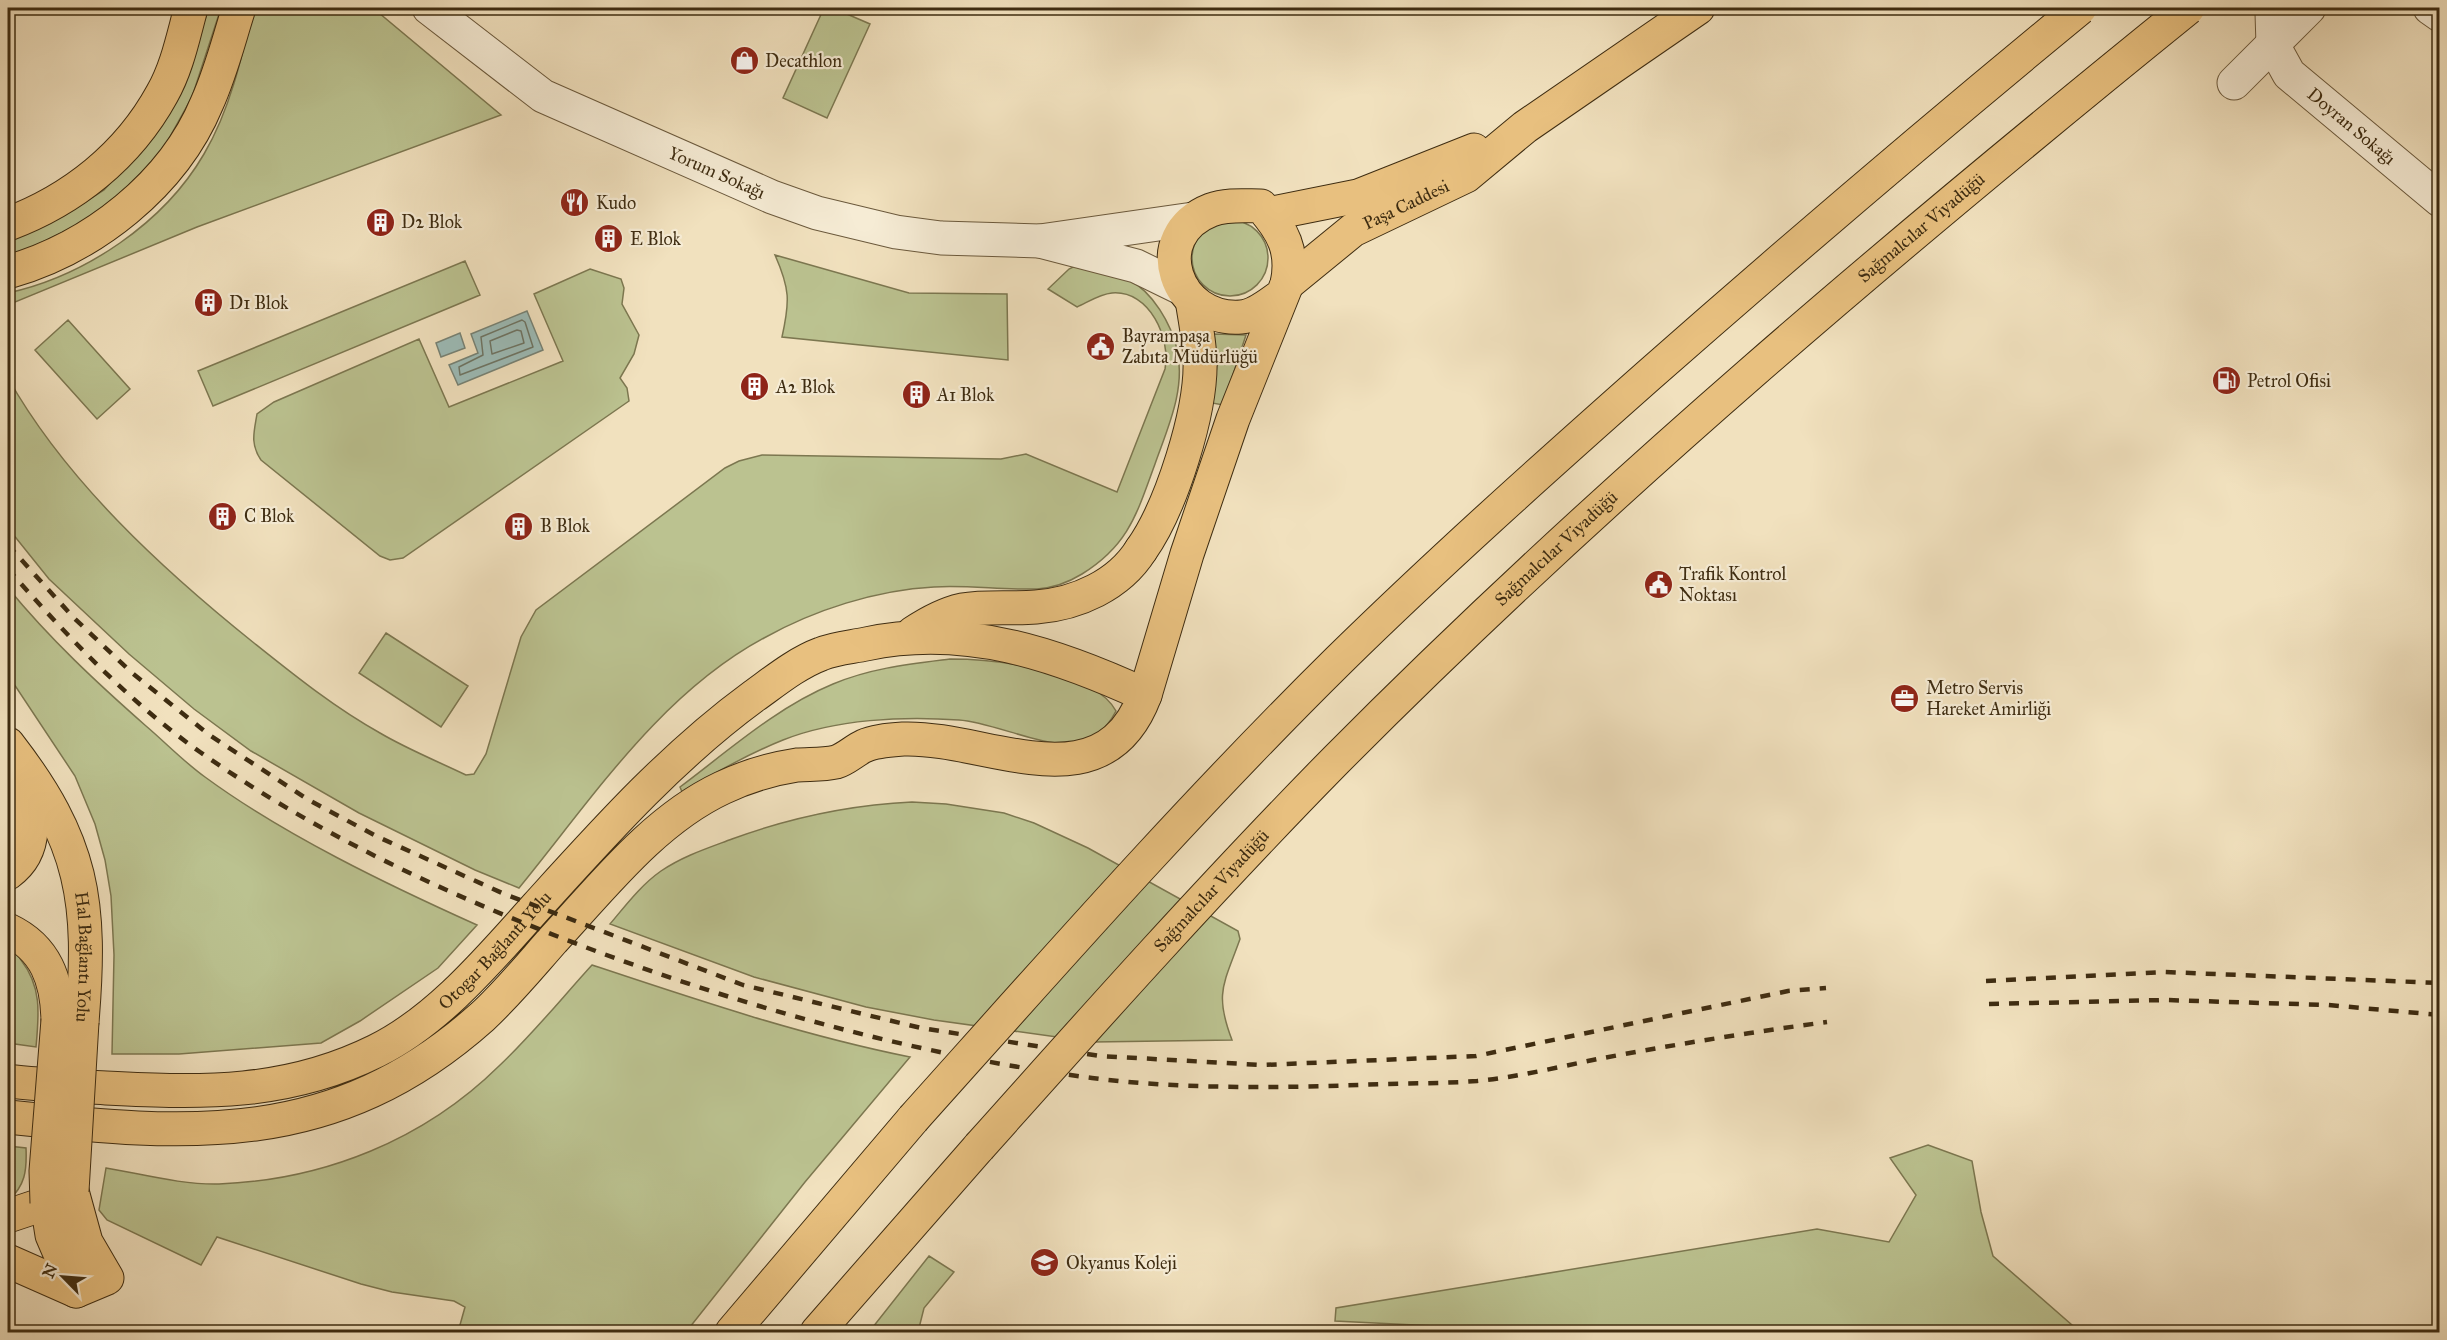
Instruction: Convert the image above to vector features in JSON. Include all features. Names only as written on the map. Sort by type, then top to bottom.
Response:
[{"type":"main road","points":[[8,224],[38,213],[67,196],[105,167],[143,126],[163,93],[178,57],[191,8]]},
{"type":"main road","points":[[8,272],[45,259],[105,227],[161,175],[186,142],[207,104],[239,8]]},
{"type":"main road","name":"Paşa Caddesi","points":[[1284,290],[1353,230],[1466,176],[1525,127],[1698,8]]},
{"type":"main road","points":[[732,1332],[913,1119],[1113,895],[1337,662],[1558,456],[1691,338],[1853,197],[2080,8]]},
{"type":"main road","name":"Sağmalcılar Viyadüğü","points":[[816,1332],[979,1147],[1256,842],[1470,630],[1732,390],[2188,8]]},
{"type":"main road","name":"Paşa Caddesi","points":[[1268,214],[1358,196],[1392,184],[1525,127]]},
{"type":"main road","points":[[907,638],[930,621],[963,610],[1037,607],[1062,604],[1084,596],[1100,589],[1118,576],[1141,550],[1150,538],[1177,473],[1195,412],[1200,359],[1187,295],[1174,269],[1174,253],[1179,238],[1193,219],[1213,209],[1238,205],[1262,206],[1280,229],[1288,248],[1290,269],[1284,290],[1254,314],[1242,317],[1226,316],[1204,309],[1187,295]]},
{"type":"main road","name":"Otogar Bağlantı Yolu","points":[[8,1117],[153,1130],[255,1126],[300,1118],[370,1092],[438,1051],[482,1016],[631,857],[703,797],[752,775],[795,766],[838,761],[867,744],[904,739],[1032,758],[1094,755],[1118,740],[1132,723],[1145,695],[1187,555],[1233,419],[1284,290]]},
{"type":"main road","name":"Otogar Bağlantı Yolu","points":[[8,1081],[191,1092],[240,1089],[294,1081],[379,1050],[418,1024],[475,975],[625,811],[665,769],[707,731],[780,677],[821,654],[884,640],[963,638],[1002,643],[1062,660],[1145,695]]},
{"type":"main road","points":[[8,873],[16,867],[33,834],[32,809],[15,754]]},
{"type":"main road","name":"Hal Bağlantı Yolu","points":[[8,1261],[76,1291],[107,1278],[59,1197],[70,1021],[87,936],[85,909],[71,849],[52,809],[15,754]]},
{"type":"main road","name":"Hal Bağlantı Yolu","points":[[8,930],[30,944],[45,963],[70,1021]]},
{"type":"main road","points":[[8,1216],[59,1197]]},
{"type":"street","name":"Yorum Sokağı","points":[[429,8],[543,96],[772,197],[817,213],[896,232],[941,238],[1040,241],[1193,219]]},
{"type":"street","points":[[2273,45],[2272,13],[2276,8]]},
{"type":"street","points":[[2234,83],[2309,8]]},
{"type":"street","points":[[2430,8],[2439,15]]},
{"type":"street","name":"Doyran Sokağı","points":[[2273,45],[2289,74],[2439,200]]},
{"type":"street","name":"Yorum Sokağı","points":[[1040,241],[1136,266],[1187,295]]},
{"type":"green space","points":[[209,8],[221,8],[192,97],[162,151],[104,212],[8,259],[8,241],[65,215],[104,190],[133,158],[192,57]]},
{"type":"green space","points":[[253,8],[373,8],[501,115],[197,227],[8,305],[8,293],[65,274],[120,243],[145,224],[187,179],[204,154],[221,120],[240,64]]},
{"type":"green space","points":[[824,8],[833,8],[870,24],[827,118],[783,98]]},
{"type":"green space","points":[[1230,220],[1245,223],[1257,231],[1265,243],[1268,258],[1265,273],[1257,285],[1245,293],[1230,296],[1215,293],[1203,285],[1195,273],[1192,258],[1195,243],[1203,231],[1215,223]]},
{"type":"green space","points":[[775,255],[909,293],[1007,294],[1008,360],[782,337],[787,295],[784,277]]},
{"type":"green space","points":[[465,261],[480,295],[213,406],[198,371]]},
{"type":"green space","points":[[1077,265],[1123,277],[1146,292],[1166,319],[1177,349],[1179,364],[1174,408],[1149,482],[1129,526],[1111,551],[1082,574],[1055,586],[1024,589],[934,587],[890,592],[824,610],[764,638],[727,661],[692,688],[660,718],[601,785],[519,888],[475,870],[359,813],[251,751],[194,709],[129,654],[49,579],[8,528],[8,378],[31,416],[87,488],[151,554],[220,615],[300,679],[363,723],[466,775],[474,774],[486,754],[521,637],[536,610],[725,468],[739,461],[762,455],[1001,459],[1026,454],[1117,492],[1165,369],[1165,344],[1155,319],[1137,299],[1125,294],[1112,293],[1077,307],[1048,289],[1069,269]]},
{"type":"green space","points":[[590,269],[621,279],[624,288],[622,304],[639,335],[634,354],[620,378],[627,388],[629,401],[403,558],[390,560],[380,556],[261,460],[255,449],[254,438],[257,414],[274,402],[419,339],[449,407],[563,361],[534,294]]},
{"type":"green space","points":[[68,320],[130,389],[97,419],[35,350]]},
{"type":"green space","points":[[1214,334],[1246,335],[1223,405],[1212,403],[1217,365]]},
{"type":"green space","points":[[8,588],[40,625],[91,676],[205,777],[302,839],[373,876],[477,925],[438,968],[360,1021],[321,1043],[179,1054],[112,1054],[114,955],[111,896],[105,860],[95,824],[75,776],[8,675]]},
{"type":"green space","points":[[386,633],[468,686],[441,727],[359,673]]},
{"type":"green space","points":[[950,659],[991,661],[1065,677],[1087,686],[1104,697],[1116,711],[1108,724],[1098,733],[1085,740],[1070,743],[1031,738],[959,720],[893,719],[825,727],[770,745],[682,792],[680,787],[735,745],[773,717],[812,694],[833,684],[876,670]]},
{"type":"green space","points":[[912,802],[946,804],[1004,813],[1034,823],[1088,848],[1238,931],[1240,939],[1226,978],[1222,999],[1223,1011],[1232,1040],[1093,1042],[934,1020],[866,1007],[754,977],[610,924],[654,877],[669,866],[696,853],[754,831],[799,818],[843,809]]},
{"type":"green space","points":[[8,947],[15,952],[33,980],[38,1001],[36,1047],[8,1043]]},
{"type":"green space","points":[[592,965],[789,1027],[910,1057],[805,1182],[686,1332],[458,1332],[465,1307],[454,1301],[392,1292],[361,1284],[217,1237],[201,1265],[107,1220],[99,1210],[106,1168],[191,1183],[219,1184],[258,1181],[334,1164],[405,1135],[470,1092],[499,1066]]},
{"type":"green space","points":[[1928,1145],[1972,1161],[1981,1212],[1993,1256],[2080,1332],[1555,1332],[1335,1321],[1336,1308],[1817,1229],[1889,1242],[1916,1195],[1890,1158]]},
{"type":"green space","points":[[8,1146],[26,1148],[26,1156],[24,1178],[18,1190],[8,1201]]},
{"type":"green space","points":[[929,1256],[954,1272],[924,1308],[918,1332],[869,1332]]},
{"type":"water","points":[[527,311],[543,350],[458,385],[449,365],[478,353],[471,334]]},
{"type":"water","points":[[460,333],[465,348],[441,357],[436,343]]},
{"type":"railway","points":[[8,545],[73,617],[131,672],[208,734],[307,799],[376,836],[502,893],[743,985],[921,1028],[1100,1056],[1262,1065],[1476,1056],[1788,991],[1826,988]]},
{"type":"railway","points":[[8,569],[99,666],[173,732],[242,780],[329,832],[419,877],[559,937],[755,1005],[888,1041],[1024,1068],[1125,1082],[1192,1086],[1293,1087],[1477,1081],[1659,1048],[1827,1022]]},
{"type":"railway","points":[[1986,981],[2165,972],[2440,983]]},
{"type":"railway","points":[[1989,1004],[2165,1000],[2328,1005],[2440,1015]]},
{"type":"place","name":"Decathlon","points":[[744,61]]},
{"type":"place","name":"Kudo","points":[[575,203]]},
{"type":"place","name":"D2 Blok","points":[[380,222]]},
{"type":"place","name":"E Blok","points":[[609,239]]},
{"type":"place","name":"D1 Blok","points":[[208,303]]},
{"type":"place","name":"Bayrampaşa Zabıta Müdürlüğü","points":[[1101,346]]},
{"type":"place","name":"Petrol Ofisi","points":[[2226,381]]},
{"type":"place","name":"A2 Blok","points":[[755,387]]},
{"type":"place","name":"A1 Blok","points":[[916,395]]},
{"type":"place","name":"C Blok","points":[[223,516]]},
{"type":"place","name":"B Blok","points":[[519,526]]},
{"type":"place","name":"Trafik Kontrol Noktası","points":[[1658,584]]},
{"type":"place","name":"Metro Servis Hareket Amirliği","points":[[1905,698]]},
{"type":"place","name":"Okyanus Koleji","points":[[1045,1263]]}]
